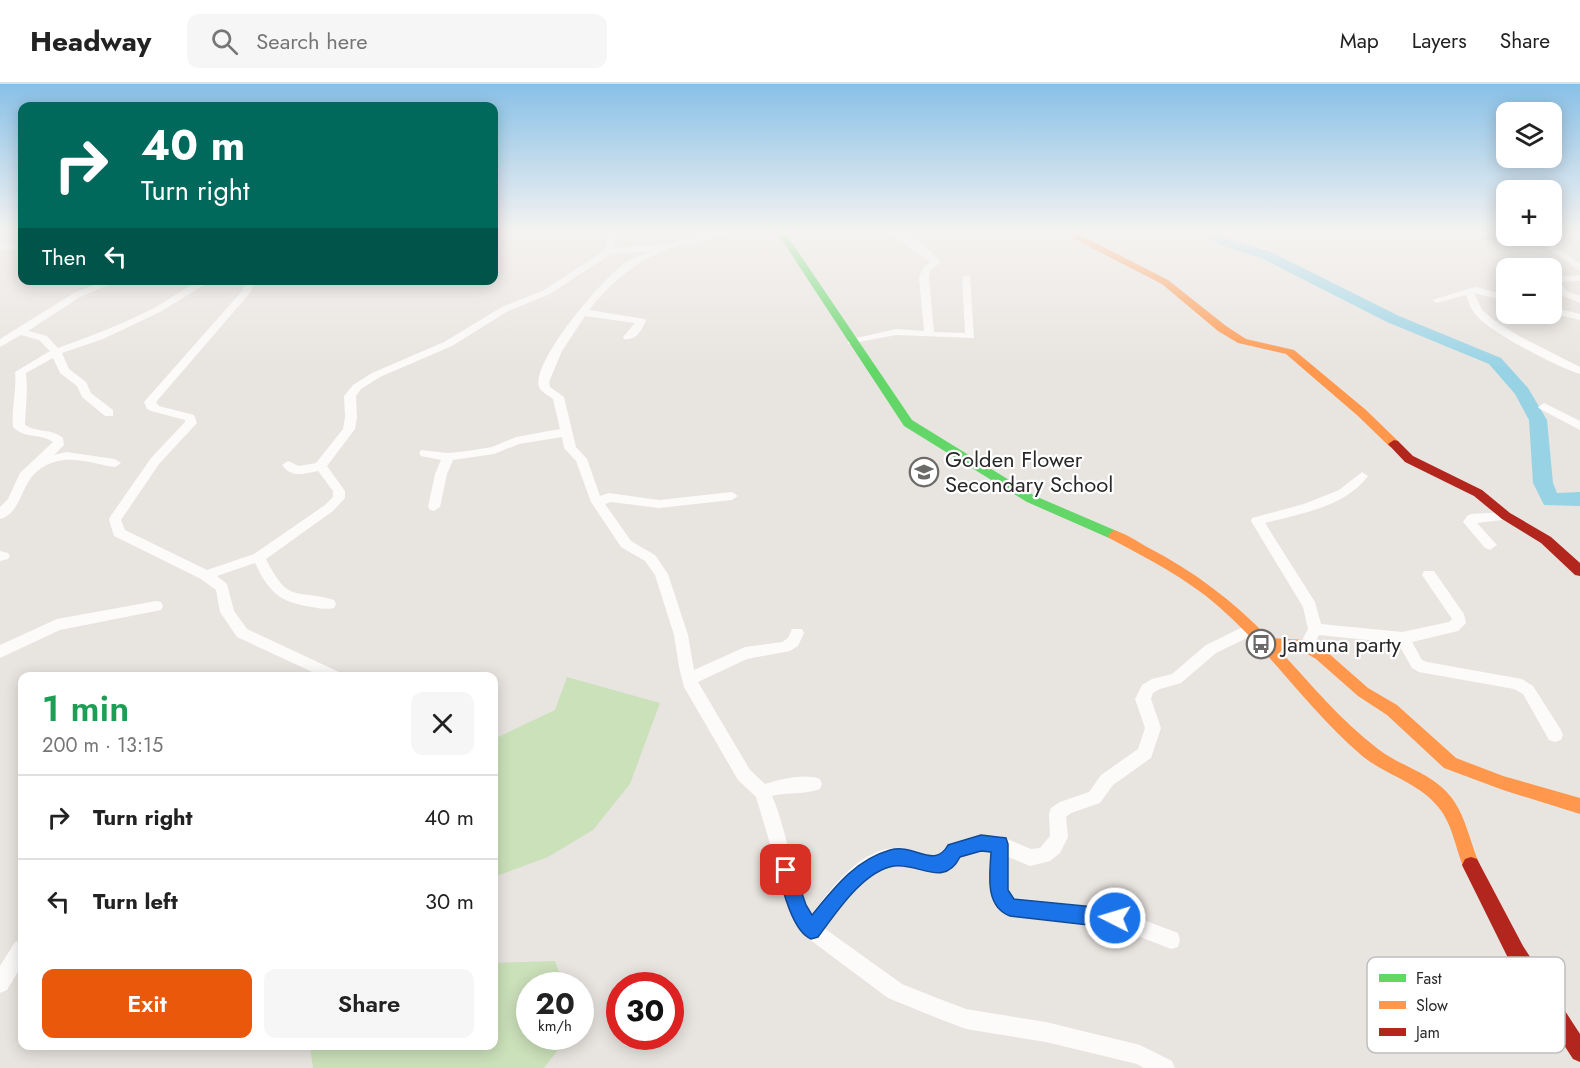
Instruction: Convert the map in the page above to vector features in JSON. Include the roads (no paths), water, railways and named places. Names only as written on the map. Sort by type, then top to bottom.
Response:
[{"type":"street","points":[[321,466],[329,451],[344,438],[350,427],[350,396],[357,387],[376,375],[448,344],[505,309],[548,292],[570,277]]},
{"type":"street","points":[[615,277],[581,312],[561,343],[544,382],[545,388],[558,398],[570,448],[581,459],[598,503],[626,544],[650,558],[661,574],[681,635],[689,679],[744,775],[762,792],[769,808],[779,850],[799,910],[811,930],[895,991],[937,1008],[966,1019],[1046,1032],[1140,1055],[1165,1068]]},
{"type":"street","points":[[812,277],[852,342],[876,373],[908,423],[1031,499],[1115,535],[1178,568],[1235,613],[1368,751],[1416,777],[1445,802],[1457,825],[1469,861],[1519,957]]},
{"type":"street","points":[[924,277],[929,335]]},
{"type":"street","points":[[852,342],[896,332],[970,336],[967,277]]},
{"type":"street","points":[[1156,277],[1196,303],[1241,341],[1259,347],[1278,346],[1290,352],[1353,405],[1409,459],[1478,493],[1506,516],[1546,540],[1580,571]]},
{"type":"street","points":[[1580,278],[1557,279],[1553,282],[1564,293],[1580,300]]},
{"type":"street","points":[[0,344],[85,285]]},
{"type":"street","points":[[0,515],[14,501],[24,476],[58,445],[59,441],[53,435],[30,433],[19,427],[22,389],[19,373],[56,352],[99,337],[157,310],[200,285]]},
{"type":"street","points":[[249,285],[246,292],[150,402],[151,407],[190,418],[191,423],[155,461],[115,520],[119,533],[206,574],[222,588],[227,612],[242,633],[325,672]]},
{"type":"street","points":[[1437,300],[1467,291],[1496,295]]},
{"type":"street","points":[[1467,291],[1472,295],[1473,306],[1493,324],[1580,371]]},
{"type":"street","points":[[581,312],[641,321],[633,334],[627,337]]},
{"type":"street","points":[[1562,313],[1580,317]]},
{"type":"street","points":[[18,331],[43,338],[56,352],[63,371],[82,384],[86,395],[109,413]]},
{"type":"street","points":[[1544,406],[1580,426]]},
{"type":"street","points":[[425,453],[448,457],[494,450],[528,438],[566,432]]},
{"type":"street","points":[[38,464],[66,456],[116,463]]},
{"type":"street","points":[[434,507],[441,474],[448,457]]},
{"type":"street","points":[[288,465],[297,471],[321,466]]},
{"type":"street","points":[[206,574],[259,557],[329,508],[339,498],[339,491],[321,466]]},
{"type":"street","points":[[1306,646],[1315,629],[1310,606],[1257,521],[1307,508],[1343,493],[1362,476]]},
{"type":"street","points":[[598,503],[609,497],[659,504],[732,496]]},
{"type":"street","points":[[0,510],[14,501]]},
{"type":"street","points":[[1490,545],[1469,522],[1471,519],[1506,516]]},
{"type":"street","points":[[259,557],[271,583],[285,596],[329,603]]},
{"type":"street","points":[[1315,629],[1402,638],[1453,627],[1459,623],[1459,618],[1429,575]]},
{"type":"street","points":[[0,652],[57,625],[156,606]]},
{"type":"street","points":[[811,930],[849,883],[871,866],[891,858],[908,856],[925,863],[940,865],[949,860],[954,850],[981,843],[1000,844],[1030,858],[1044,855],[1054,847],[1059,837],[1057,813],[1066,807],[1094,798],[1107,780],[1145,753],[1153,728],[1143,699],[1147,689],[1157,683],[1176,680],[1211,649],[1250,630]]},
{"type":"street","points":[[689,679],[745,654],[785,646],[793,642],[797,633]]},
{"type":"street","points":[[1402,638],[1417,664],[1424,668],[1517,683],[1528,690],[1555,735]]},
{"type":"street","points":[[1263,644],[1306,646],[1321,655],[1364,692],[1392,710],[1450,763],[1503,783],[1580,806]]},
{"type":"street","points":[[762,792],[782,786],[814,784]]},
{"type":"street","points":[[1000,844],[999,892],[1010,907],[1115,918],[1171,940]]},
{"type":"street","points":[[0,983],[18,955]]},
{"type":"street","points":[[1565,1029],[1580,1052]]},
{"type":"waterway","points":[[1309,277],[1393,319],[1495,361],[1522,392],[1538,420],[1543,483],[1551,500],[1580,499]]},
{"type":"place","name":"Golden Flower Secondary School","points":[[924,472]]},
{"type":"place","name":"Jamuna party","points":[[1261,644]]}]
